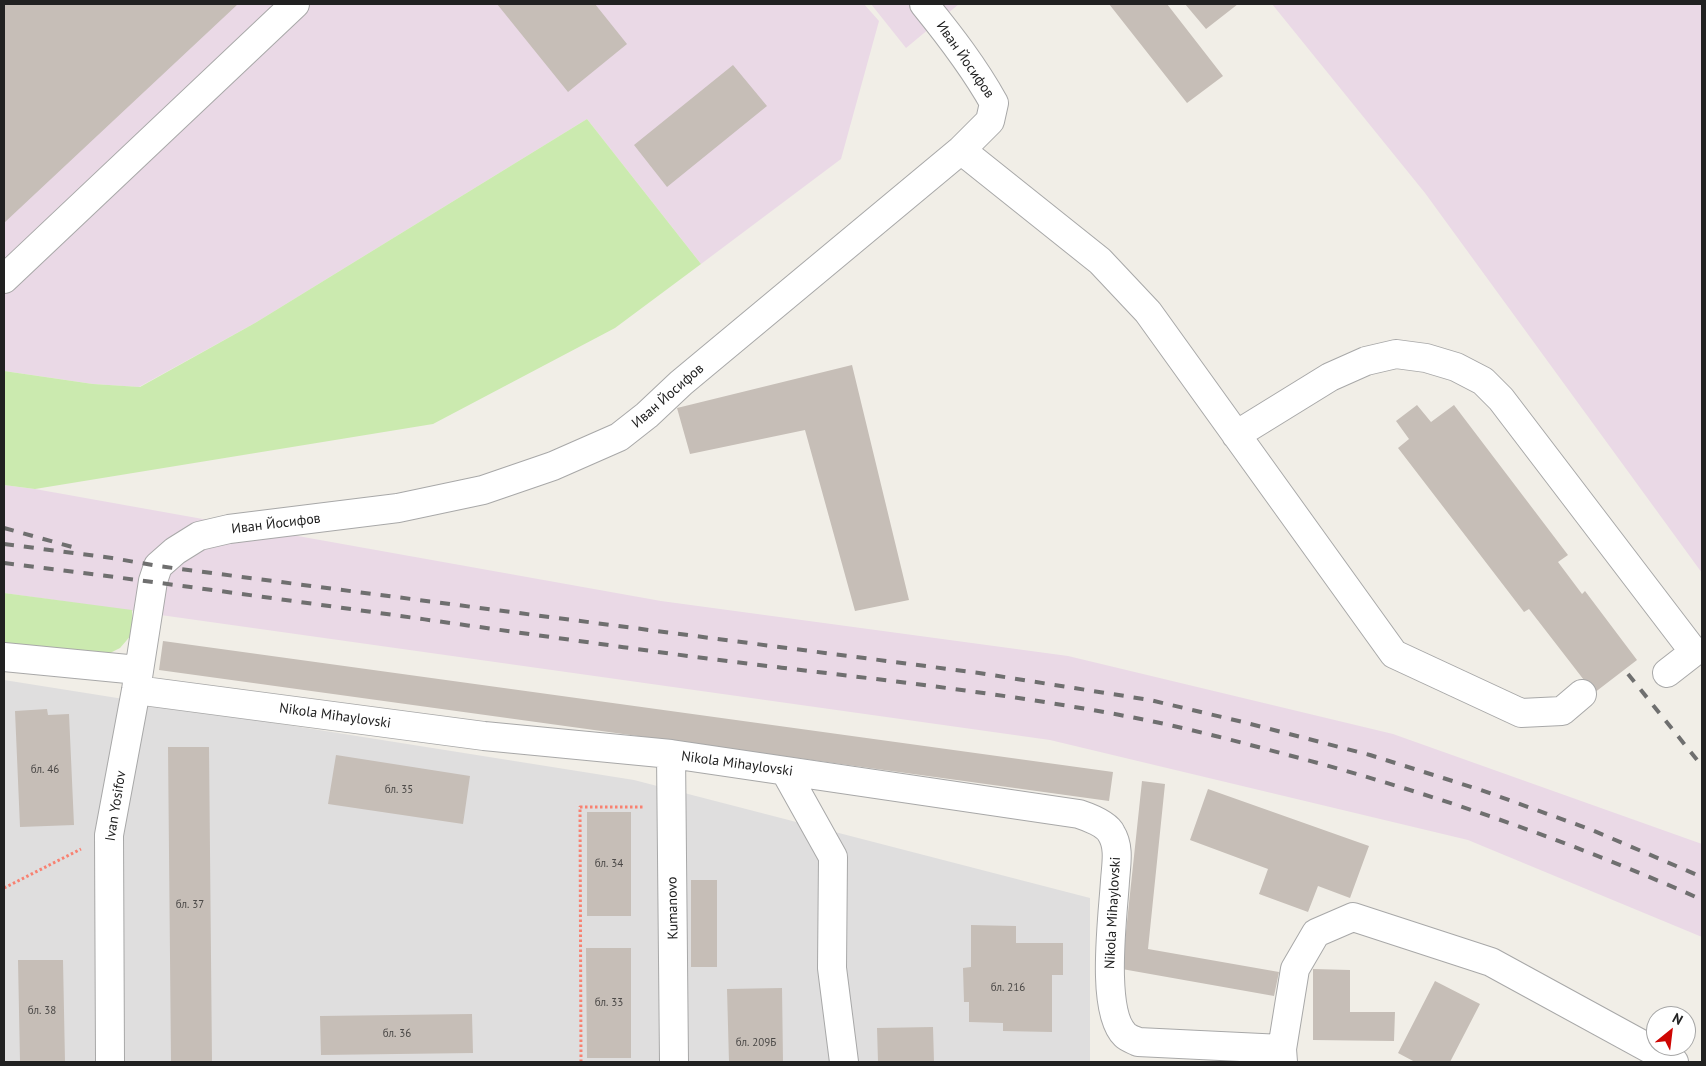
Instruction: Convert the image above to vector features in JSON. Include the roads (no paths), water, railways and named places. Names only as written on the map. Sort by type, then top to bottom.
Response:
[{"type":"street","points":[[4,279],[295,4]]},
{"type":"street","name":"Иван Йосифов","points":[[137,680],[153,582],[158,566],[175,551],[199,536],[229,529],[398,508],[483,490],[553,466],[619,437],[647,415],[681,383],[961,150],[990,121],[994,102],[981,79],[954,41],[924,4]]},
{"type":"street","points":[[961,150],[1100,261],[1148,312],[1394,654],[1521,713],[1562,711],[1582,694]]},
{"type":"street","points":[[1236,435],[1330,377],[1366,361],[1396,354],[1426,358],[1456,367],[1483,381],[1501,399],[1694,652],[1667,673]]},
{"type":"street","name":"Nikola Mihaylovski","points":[[4,657],[484,736],[671,754],[1079,814],[1095,820],[1111,831],[1117,851],[1109,968],[1113,1008],[1117,1023],[1125,1036],[1138,1042],[1282,1055]]},
{"type":"street","name":"Ivan Yosifov","points":[[110,1062],[109,835],[137,680]]},
{"type":"street","name":"Kumanovo","points":[[671,754],[674,1062]]},
{"type":"street","points":[[785,771],[833,857],[832,968],[844,1062]]},
{"type":"street","points":[[1282,1055],[1295,969],[1316,933],[1353,917],[1490,962],[1674,1062]]},
{"type":"railway","points":[[4,528],[76,548]]},
{"type":"railway","points":[[4,544],[158,566],[979,673],[1150,700],[1370,755],[1481,790],[1592,830],[1702,877]]},
{"type":"railway","points":[[4,563],[688,656],[918,684],[1032,700],[1146,720],[1307,760],[1430,796],[1551,838],[1702,900]]},
{"type":"railway","points":[[1628,674],[1702,766]]}]
